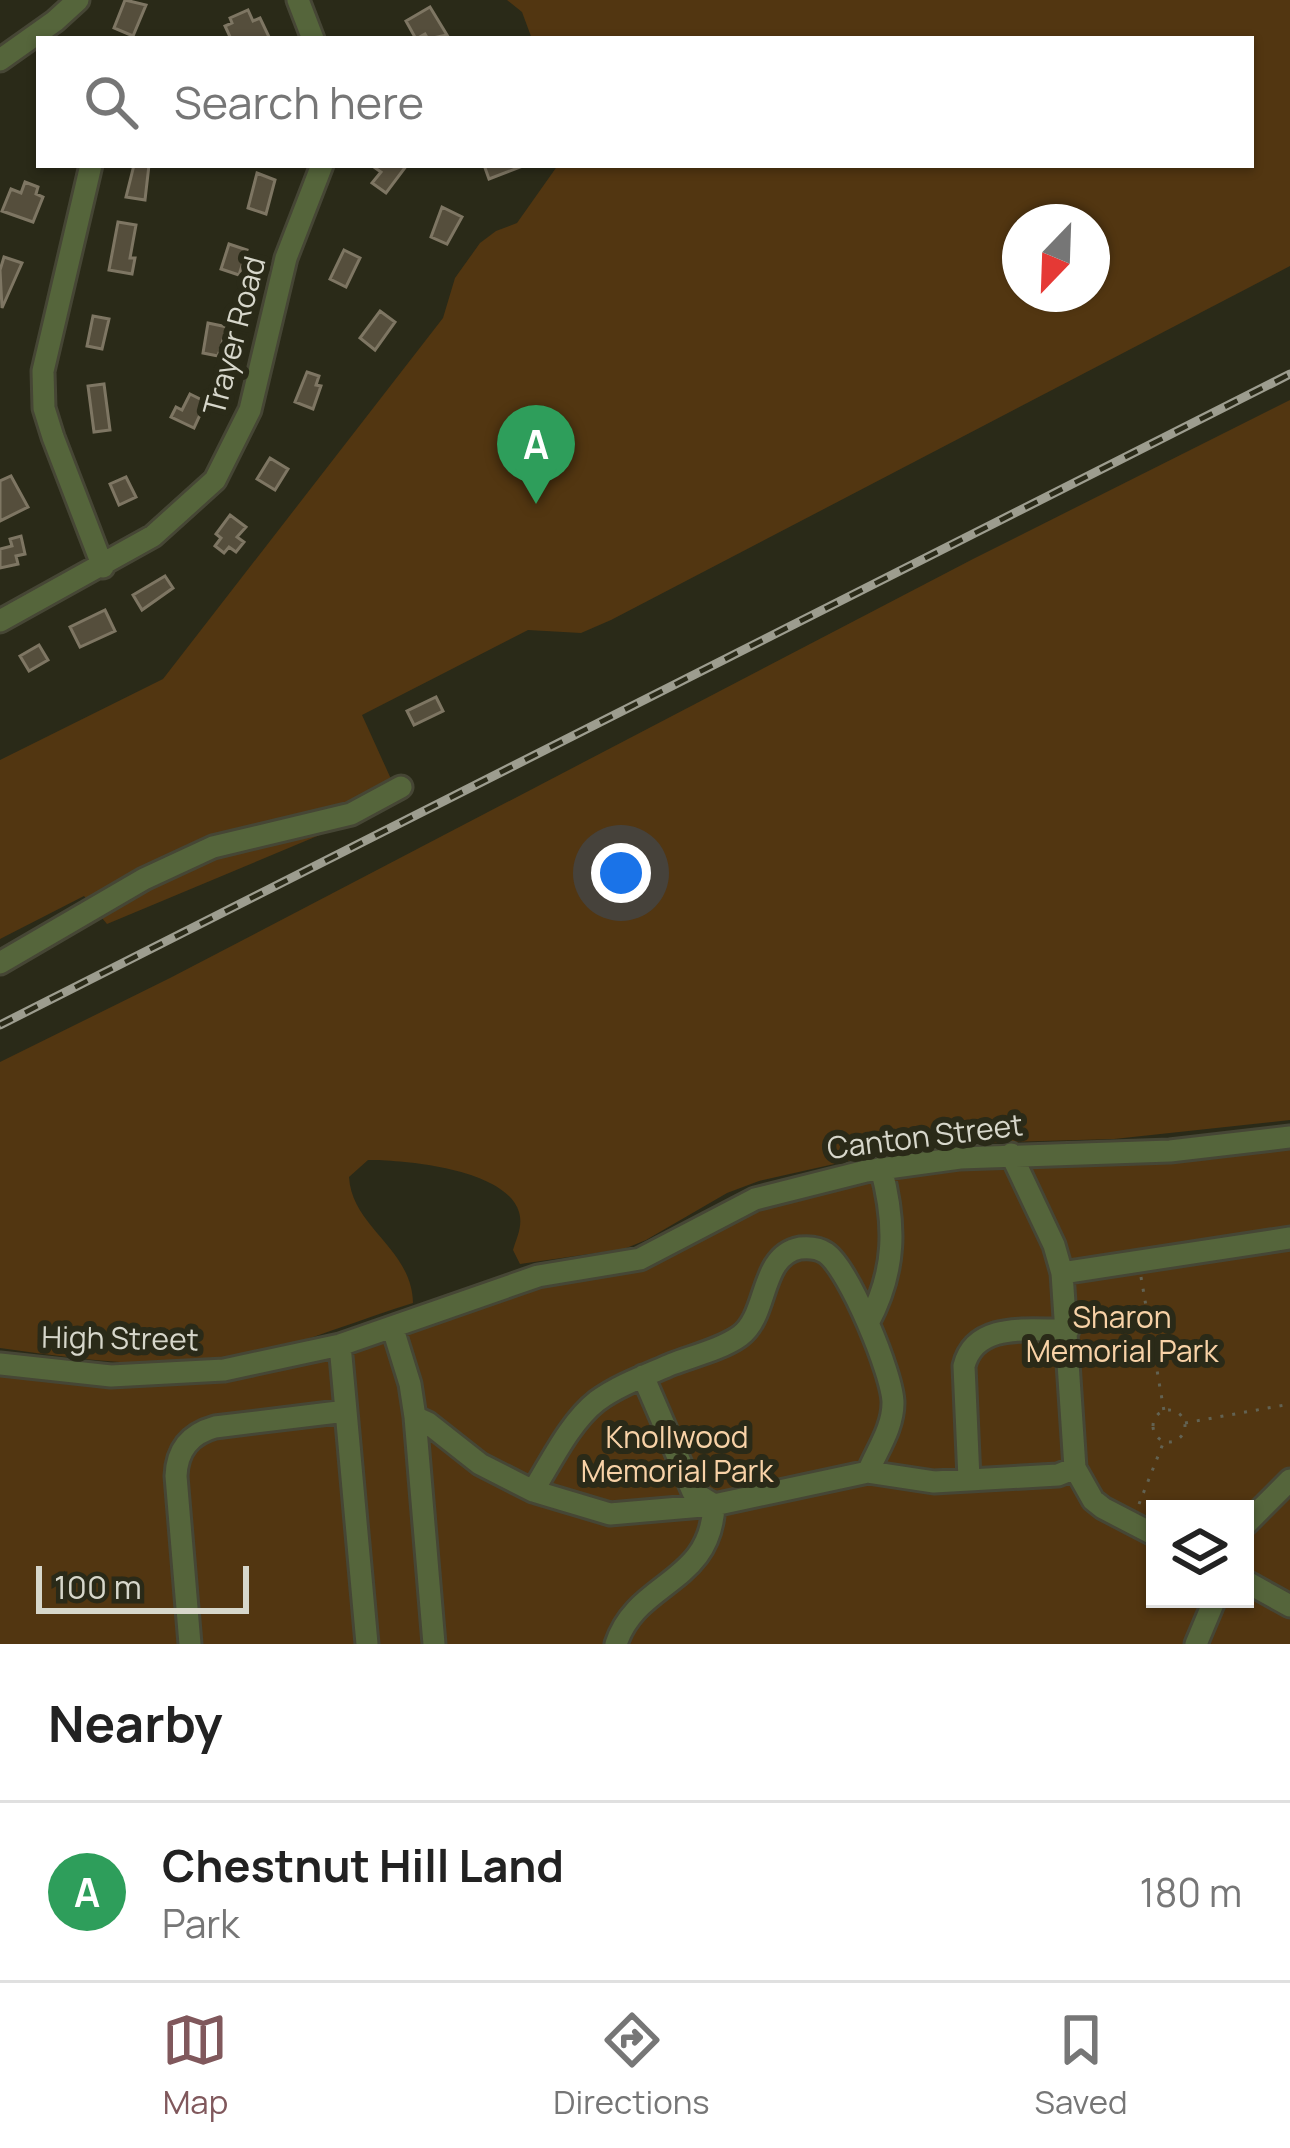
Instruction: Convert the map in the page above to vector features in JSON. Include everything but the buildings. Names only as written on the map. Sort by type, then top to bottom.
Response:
[{"type":"street","points":[[60,30],[78,0]]},
{"type":"street","points":[[298,0],[312,36]]},
{"type":"street","points":[[0,60],[36,42]]},
{"type":"street","points":[[90,168],[43,371],[44,408],[103,567]]},
{"type":"street","name":"Trayer Road","points":[[0,621],[103,567],[172,521],[215,480],[250,410],[286,258],[321,168]]},
{"type":"street","points":[[0,963],[144,879],[213,847],[351,814],[401,788]]},
{"type":"street","name":"Canton Street","points":[[310,1352],[393,1329],[512,1283],[640,1259],[754,1199],[880,1168],[1011,1154],[1170,1150],[1290,1137]]},
{"type":"street","points":[[1011,1154],[1054,1245],[1062,1273],[1075,1468],[1093,1500],[1146,1530]]},
{"type":"street","points":[[868,1323],[879,1302],[892,1251],[891,1205],[880,1168]]},
{"type":"street","points":[[1062,1273],[1290,1238]]},
{"type":"street","points":[[533,1491],[595,1402],[643,1376],[741,1335],[754,1319],[776,1265],[795,1249],[814,1247],[833,1259],[868,1323],[893,1395],[893,1407],[868,1472]]},
{"type":"street","points":[[393,1329],[415,1417],[434,1644]]},
{"type":"street","points":[[969,1479],[964,1366],[968,1351],[980,1338],[998,1332],[1067,1330]]},
{"type":"street","points":[[340,1345],[367,1644]]},
{"type":"street","name":"High Street","points":[[0,1364],[155,1376],[224,1370],[310,1352]]},
{"type":"street","points":[[643,1376],[693,1492],[714,1505]]},
{"type":"street","points":[[190,1644],[176,1472],[184,1447],[197,1433],[215,1426],[346,1411]]},
{"type":"street","points":[[415,1417],[480,1464],[533,1491],[610,1514],[714,1505],[868,1472],[912,1481],[1058,1474],[1075,1468]]},
{"type":"street","points":[[1254,1516],[1290,1480]]},
{"type":"street","points":[[616,1644],[628,1616],[692,1566],[713,1527],[714,1505]]},
{"type":"street","points":[[1254,1587],[1290,1606]]},
{"type":"street","points":[[1196,1644],[1210,1608]]},
{"type":"path","points":[[1139,1261],[1164,1411],[1154,1425],[1164,1440]]},
{"type":"path","points":[[1185,1423],[1290,1404]]},
{"type":"path","points":[[1164,1411],[1178,1413],[1185,1423]]},
{"type":"path","points":[[1164,1440],[1180,1437],[1185,1423]]},
{"type":"path","points":[[1132,1522],[1164,1440]]},
{"type":"green space","points":[[507,0],[1290,0],[1290,266],[611,620],[581,633],[528,630],[362,715],[401,801],[107,924],[84,896],[0,939],[0,760],[163,679],[443,318],[455,278],[480,243],[517,223],[556,168],[1254,168],[1254,36],[531,36],[522,12]]},
{"type":"green space","points":[[1290,400],[1290,1120],[1114,1139],[972,1143],[892,1151],[759,1181],[727,1193],[624,1249],[520,1264],[513,1250],[519,1212],[495,1186],[453,1170],[368,1160],[349,1177],[353,1195],[403,1267],[413,1303],[286,1345],[213,1361],[121,1362],[0,1348],[0,1062]]},
{"type":"green space","name":"Knollwood Memorial Park","points":[[1290,1147],[1290,1644],[0,1644],[0,1375],[110,1387],[226,1380],[315,1362],[396,1339],[541,1287],[656,1265],[749,1213],[826,1190],[961,1169],[1207,1159]]},
{"type":"railway","points":[[0,1025],[1290,374]]},
{"type":"place","name":"Chestnut Hill Land","points":[[536,504]]},
{"type":"park label","name":"Sharon Memorial Park","points":[[1122,1335]]}]
